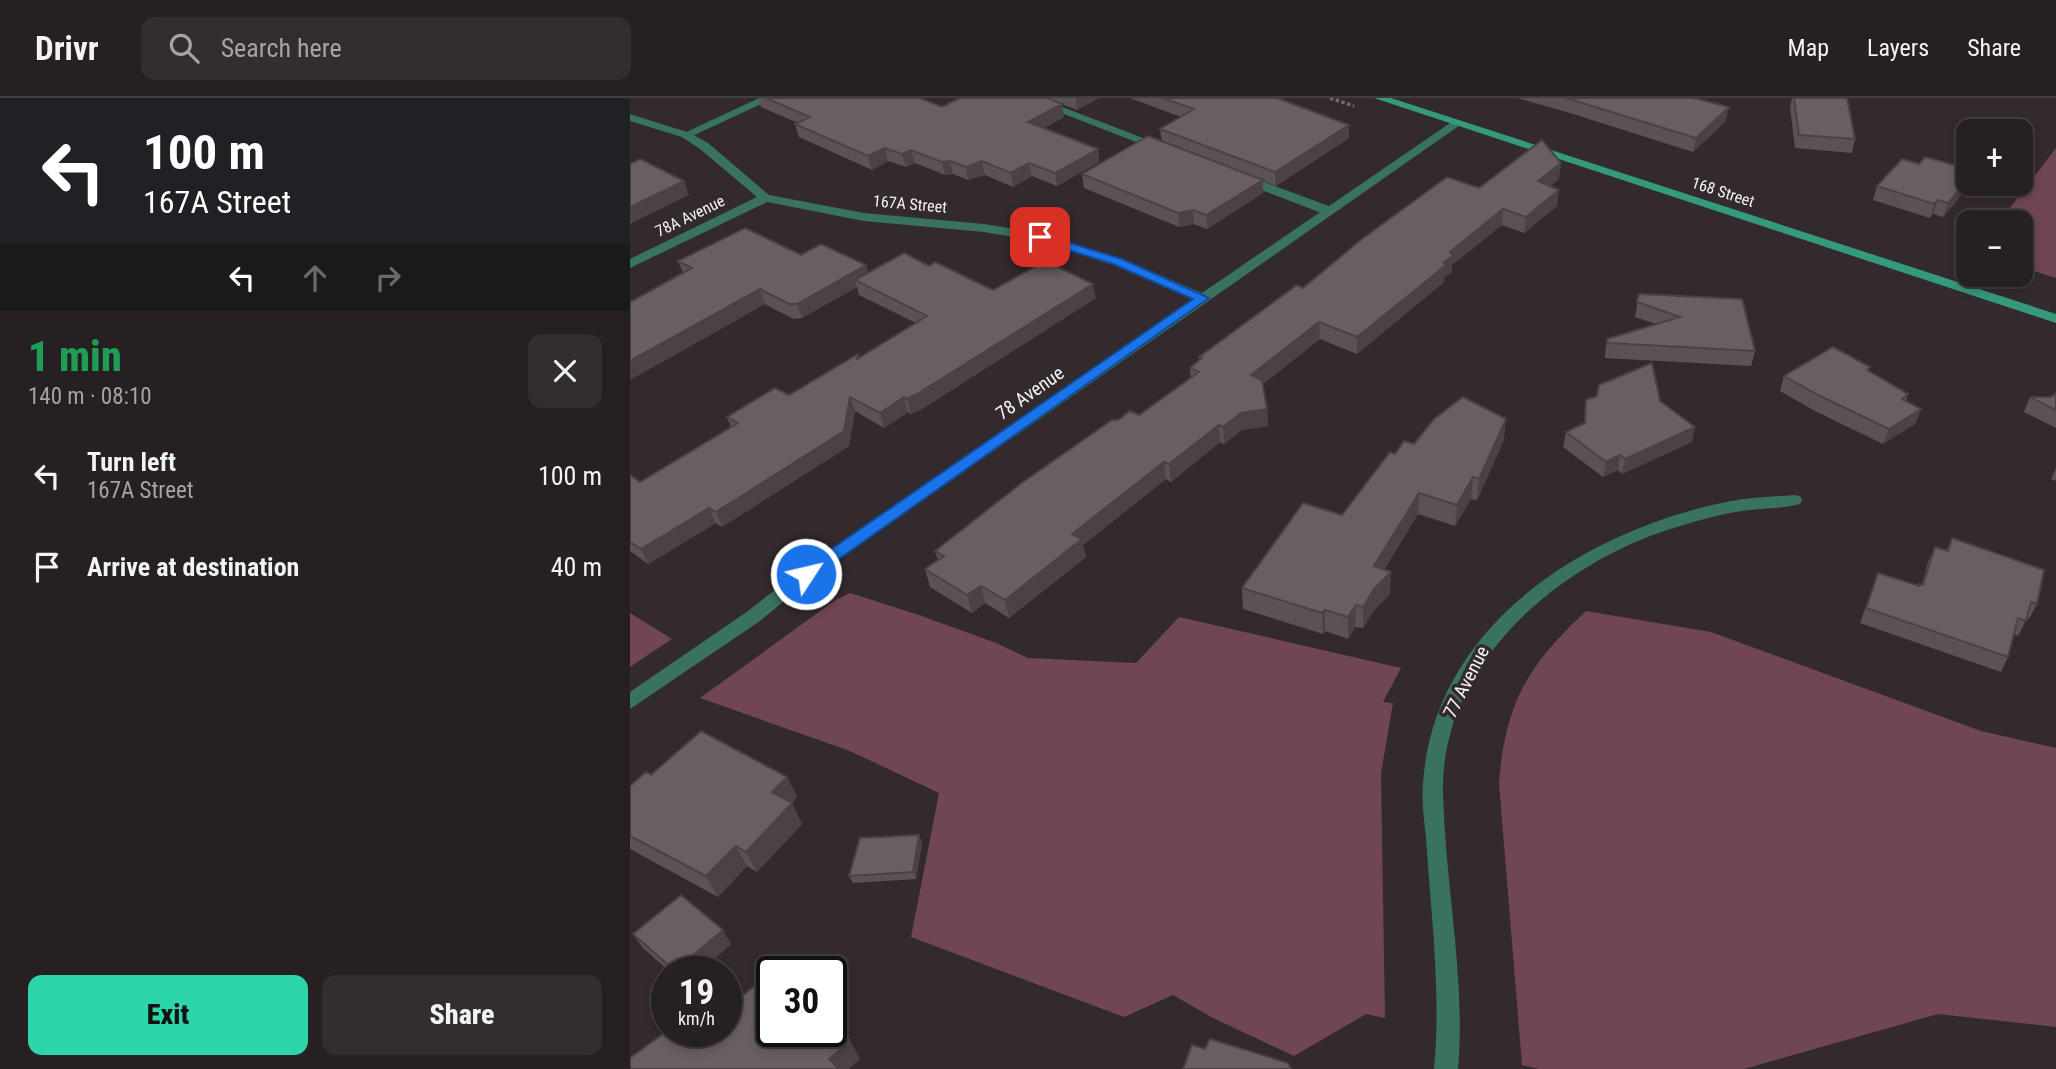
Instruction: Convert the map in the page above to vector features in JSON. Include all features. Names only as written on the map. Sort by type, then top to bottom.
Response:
[{"type":"main road","name":"168 Street","points":[[1380,98],[2056,318]]},
{"type":"street","points":[[686,135],[768,98]]},
{"type":"street","points":[[1029,98],[1177,154]]},
{"type":"street","name":"167A Street","points":[[630,117],[686,135],[704,146],[765,198],[864,217],[984,228],[1040,237],[1118,262],[1202,298]]},
{"type":"street","name":"78 Avenue","points":[[630,702],[754,616],[806,574],[1457,123]]},
{"type":"street","points":[[1227,172],[1329,211]]},
{"type":"street","name":"78A Avenue","points":[[630,264],[765,198]]},
{"type":"street","name":"77 Avenue","points":[[1446,1069],[1448,1011],[1433,779],[1442,729],[1460,686],[1480,649],[1508,616],[1537,591],[1627,538],[1724,508],[1794,500]]},
{"type":"shaded area","points":[[2056,148],[2056,278],[2033,271],[2033,210],[2008,210],[2019,196],[2033,196],[2033,178]]},
{"type":"shaded area","points":[[850,593],[996,643],[1028,658],[1136,663],[1179,617],[1401,668],[1383,702],[1393,703],[1381,773],[1385,1018],[1366,1014],[1294,1056],[1213,1018],[1173,995],[1124,1017],[911,937],[939,793],[850,751],[700,698],[834,601]]},
{"type":"shaded area","points":[[1586,611],[1711,632],[1981,731],[2056,748],[2056,1027],[1938,1014],[1744,1069],[1539,1069],[1522,1065],[1499,783],[1502,755],[1507,730],[1523,687],[1549,649]]},
{"type":"shaded area","points":[[630,613],[672,639],[630,667]]},
{"type":"building","points":[[766,98],[920,98],[942,107],[960,98],[1047,98],[1062,104],[1028,122],[1098,149],[1055,173],[1029,163],[1011,173],[982,161],[966,167],[950,161],[942,162],[911,150],[902,154],[885,148],[868,156],[795,124],[810,117]]},
{"type":"building","points":[[1163,98],[1277,98],[1349,125],[1275,172],[1160,129],[1194,109]]},
{"type":"building","points":[[1566,98],[1694,98],[1729,107],[1696,138]]},
{"type":"building","points":[[1794,98],[1847,98],[1855,139],[1799,135]]},
{"type":"building","points":[[1148,136],[1263,180],[1206,215],[1193,210],[1178,213],[1082,174]]},
{"type":"building","points":[[1542,140],[1561,163],[1538,181],[1559,190],[1526,217],[1503,209],[1450,252],[1453,256],[1444,262],[1445,266],[1357,337],[1319,322],[1251,375],[1262,380],[1267,409],[1241,413],[1223,427],[1219,425],[1169,464],[1164,462],[1072,534],[1082,539],[1005,600],[981,586],[967,595],[925,569],[944,556],[935,551],[1023,482],[1112,420],[1118,420],[1130,411],[1139,415],[1199,372],[1190,368],[1202,358],[1199,357],[1297,285],[1303,288],[1362,239],[1447,177],[1479,188]]},
{"type":"building","points":[[1925,157],[1956,165],[1956,194],[1948,203],[1938,200],[1934,204],[1877,186],[1902,159],[1919,164]]},
{"type":"building","points":[[640,159],[684,181],[630,207],[630,164]]},
{"type":"building","points":[[745,228],[801,255],[821,244],[866,265],[797,304],[789,304],[760,289],[630,361],[630,302],[692,268],[678,261]]},
{"type":"building","points":[[904,253],[929,266],[935,262],[993,290],[1045,261],[1093,284],[917,394],[907,399],[904,397],[880,413],[850,397],[844,431],[716,512],[709,508],[641,549],[630,542],[630,475],[640,482],[738,423],[727,417],[775,388],[789,395],[858,354],[857,359],[927,316],[855,280]]},
{"type":"building","points":[[1639,294],[1742,299],[1755,351],[1608,343],[1607,339],[1680,317],[1637,302]]},
{"type":"building","points":[[1833,347],[1870,367],[1867,370],[1908,394],[1902,399],[1921,409],[1889,429],[1784,376]]},
{"type":"building","points":[[1652,363],[1660,401],[1695,427],[1625,459],[1620,455],[1606,462],[1566,432],[1585,423],[1586,400],[1597,396],[1599,385]]},
{"type":"building","points":[[2056,393],[2056,410],[2030,397],[2051,397]]},
{"type":"building","points":[[1463,397],[1506,419],[1479,479],[1473,477],[1457,505],[1419,493],[1374,566],[1391,572],[1374,589],[1363,607],[1356,605],[1348,617],[1325,610],[1322,613],[1242,588],[1303,503],[1342,515],[1390,452],[1395,454],[1404,441],[1414,444],[1434,419]]},
{"type":"building","points":[[1952,538],[2044,570],[2037,604],[2031,602],[2026,621],[2018,618],[2008,657],[1866,608],[1878,573],[1923,585],[1935,547],[1948,551]]},
{"type":"building","points":[[701,731],[787,777],[772,792],[792,803],[746,852],[736,846],[706,876],[630,836],[630,786],[646,772],[651,775]]},
{"type":"building","points":[[919,835],[913,872],[849,876],[860,838]]},
{"type":"building","points":[[681,895],[723,930],[693,956],[658,956],[633,934]]},
{"type":"building","points":[[756,985],[756,1047],[842,1047],[829,1059],[838,1068],[630,1067],[630,1058],[651,1043],[651,1047],[742,1047],[742,996]]},
{"type":"building","points":[[1210,1039],[1288,1063],[1291,1069],[1183,1069],[1192,1045],[1205,1049]]},
{"type":"route","points":[[806,574],[1202,298],[1092,252],[1040,237]]}]
